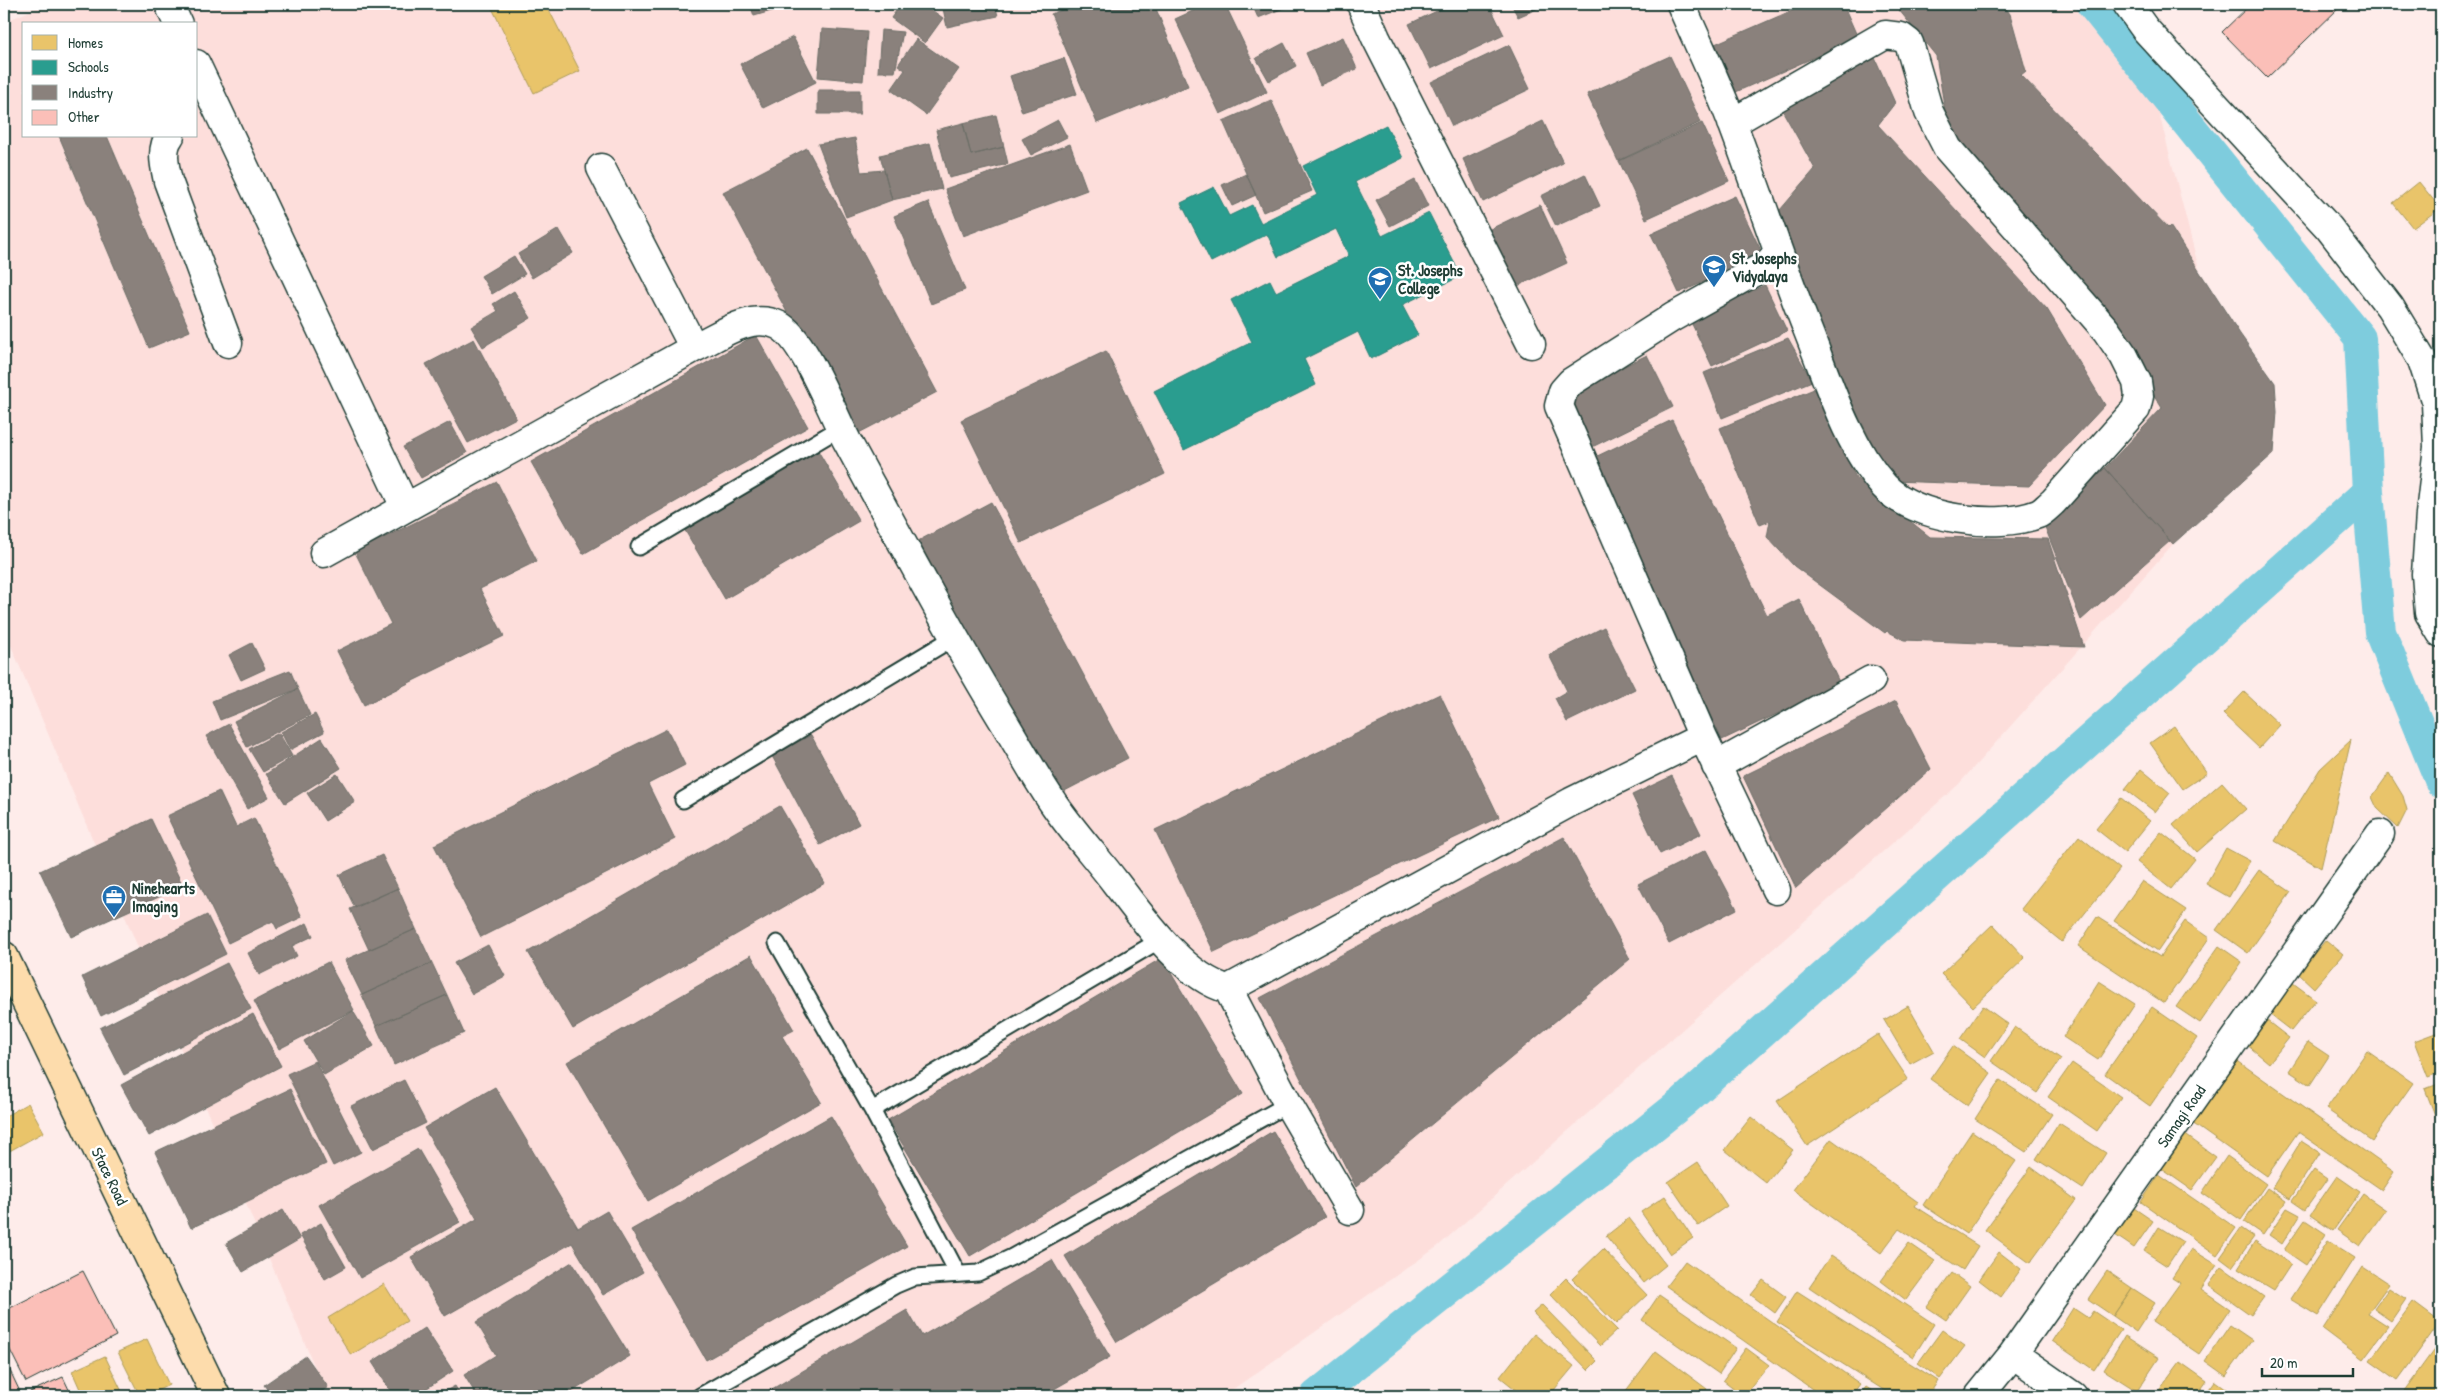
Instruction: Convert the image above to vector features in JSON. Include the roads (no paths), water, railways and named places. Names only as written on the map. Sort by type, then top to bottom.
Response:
[{"type":"main road","name":"Stace Road","points":[[4,956],[216,1396]]},
{"type":"street","points":[[169,4],[177,22]]},
{"type":"street","points":[[1362,4],[1376,38],[1531,344]]},
{"type":"street","points":[[1680,4],[1732,123],[1777,253],[1842,416],[1872,472],[1886,488],[1907,504],[1926,512],[1946,517],[1993,520],[2039,513],[2053,502],[2136,409],[2140,396],[2137,382],[2124,356],[2106,330],[1948,149],[1929,112],[1912,50],[1908,43],[1901,37],[1885,35],[1732,123]]},
{"type":"street","points":[[2127,4],[2145,29],[2330,228],[2390,307],[2422,360],[2436,403],[2438,447],[2430,514],[2426,574],[2429,613],[2441,633]]},
{"type":"street","points":[[198,75],[203,104],[405,507]]},
{"type":"street","points":[[168,138],[166,141],[164,156],[168,181],[228,343]]},
{"type":"street","points":[[601,168],[694,348]]},
{"type":"street","points":[[1776,890],[1716,766],[1559,406],[1563,391],[1571,382],[1673,317],[1770,263],[1777,253]]},
{"type":"street","points":[[324,553],[694,348],[752,320],[769,322],[780,326],[793,337],[801,350],[840,428],[953,638],[1056,807],[1160,940],[1201,978],[1216,986],[1228,989],[1571,802],[1703,737]]},
{"type":"street","points":[[1716,766],[1871,680]]},
{"type":"street","name":"Samagi Road","points":[[1979,1396],[2013,1354],[2380,834]]},
{"type":"street","points":[[1228,989],[1288,1104],[1350,1210]]},
{"type":"street","points":[[2013,1354],[2073,1396]]},
{"type":"lane","points":[[639,547],[840,428]]},
{"type":"lane","points":[[683,800],[953,638]]},
{"type":"lane","points":[[872,1110],[1160,940]]},
{"type":"lane","points":[[777,943],[872,1110],[958,1274]]},
{"type":"lane","points":[[700,1396],[896,1285],[915,1277],[978,1273],[1012,1257],[1288,1104]]},
{"type":"waterway","points":[[1316,1396],[1683,1102],[2368,492],[2360,338],[2092,4]]},
{"type":"waterway","points":[[2368,492],[2380,632],[2441,782]]},
{"type":"place","name":"St. Josephs Vidyalaya","points":[[1714,288]]},
{"type":"place","name":"St. Josephs College","points":[[1380,300]]},
{"type":"place","name":"Ninehearts Imaging","points":[[114,918]]}]
